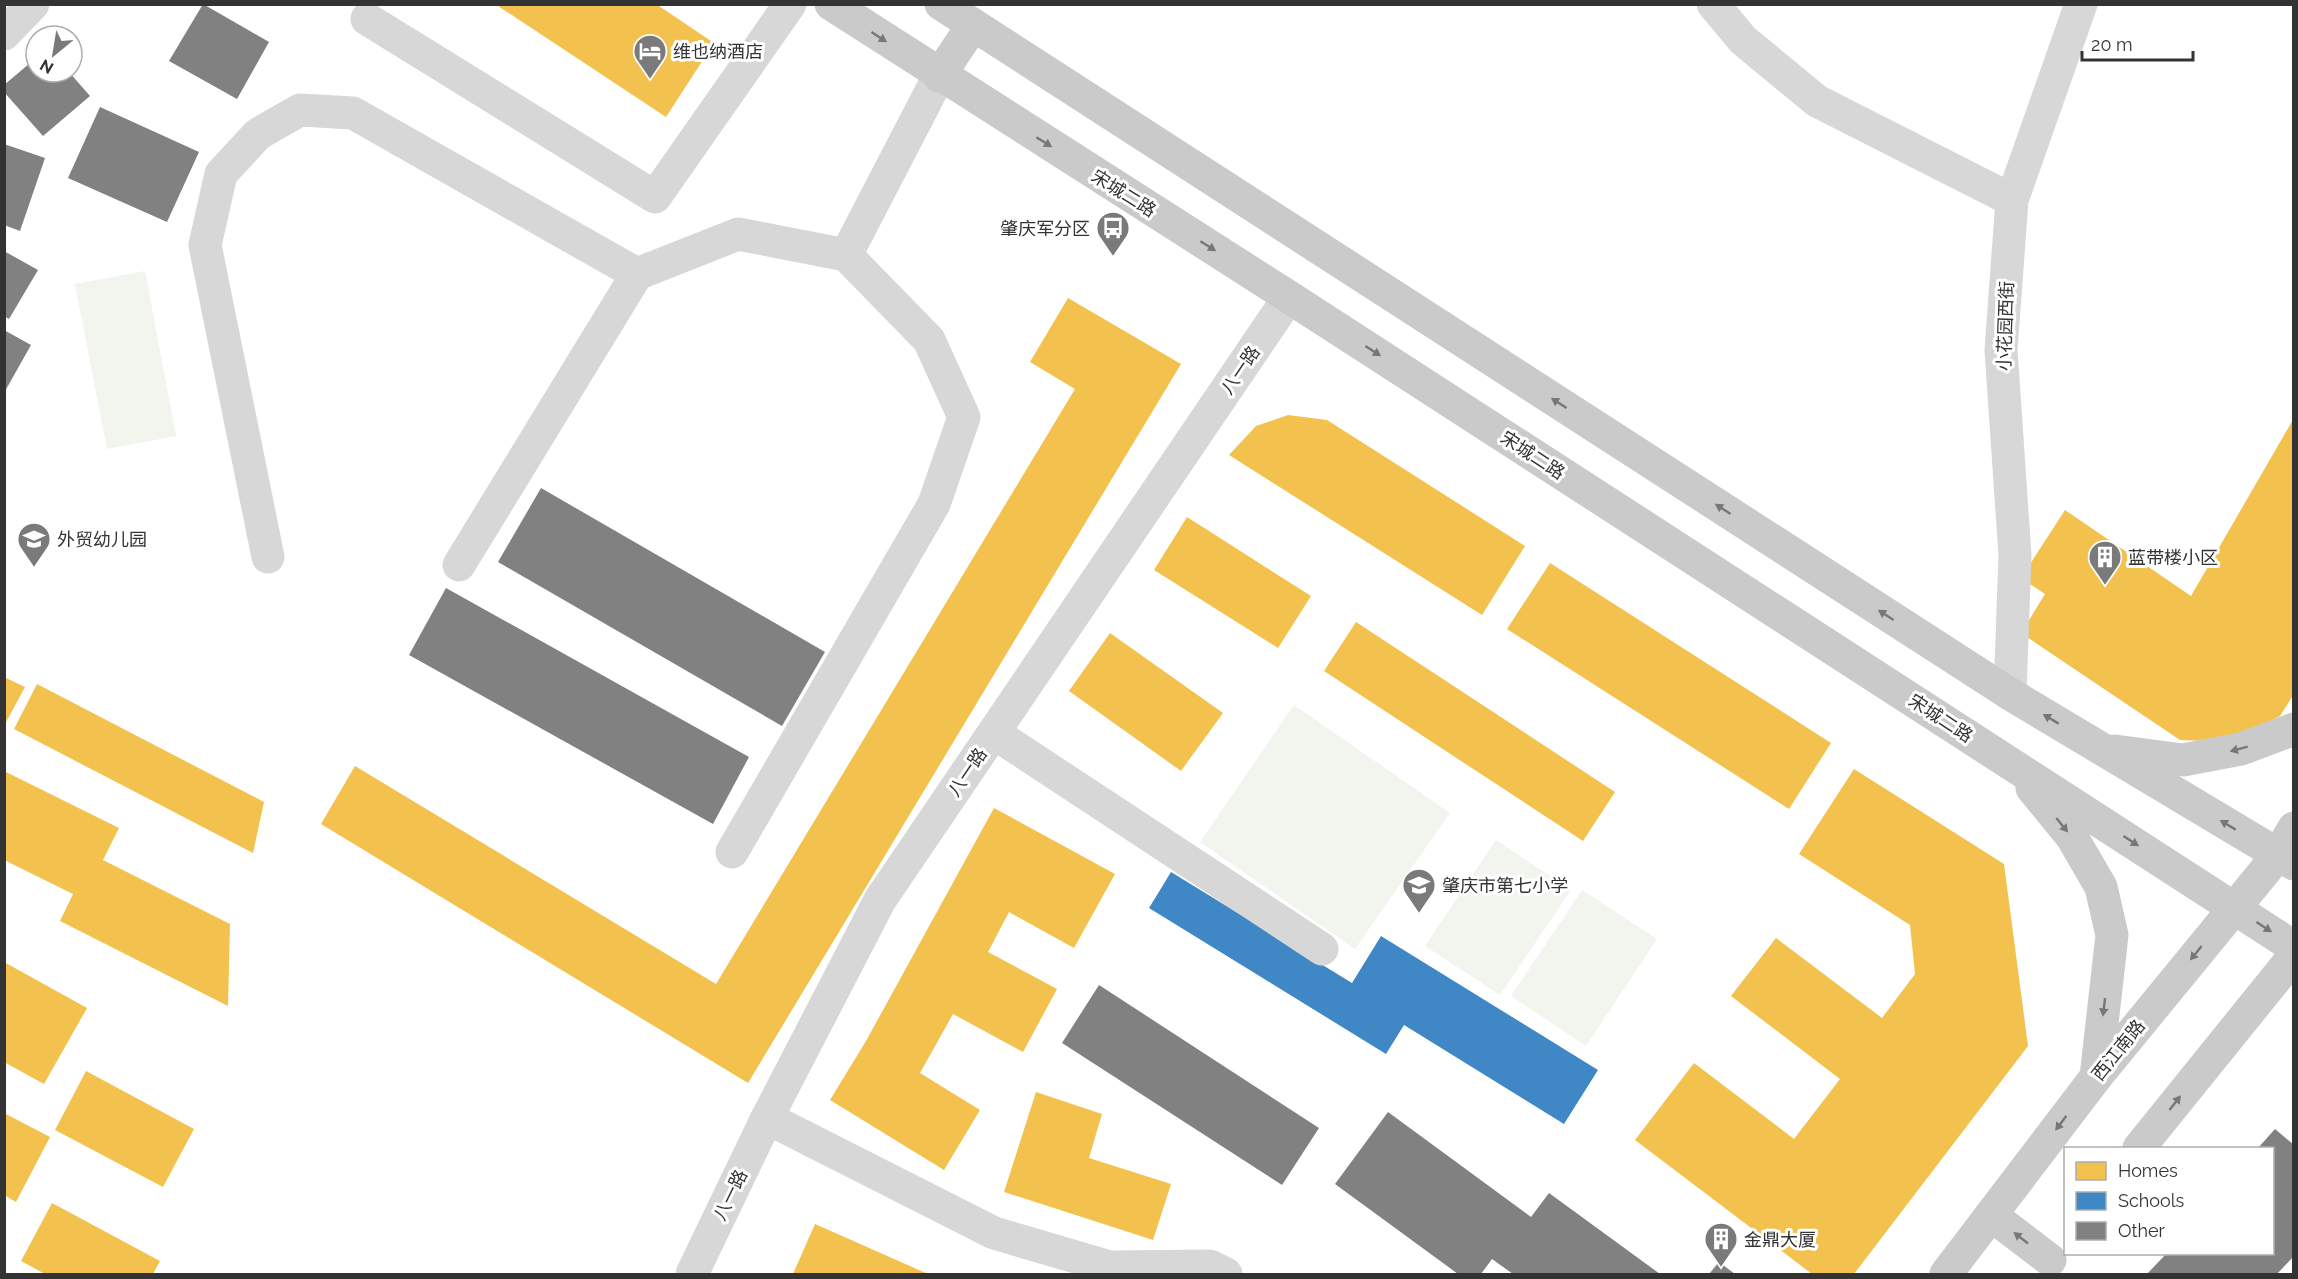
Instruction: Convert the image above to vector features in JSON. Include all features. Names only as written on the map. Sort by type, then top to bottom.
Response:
[{"type":"main road","name":"宋城二路","points":[[831,4],[939,76],[1289,297],[2294,947]]},
{"type":"main road","points":[[941,4],[2010,694],[2101,749],[2288,849]]},
{"type":"main road","points":[[939,76],[973,25]]},
{"type":"main road","points":[[2101,749],[2183,760],[2241,749],[2294,729]]},
{"type":"main road","points":[[2012,763],[2072,837],[2101,887],[2112,935],[2096,1077]]},
{"type":"main road","name":"西江南路","points":[[1946,1275],[2096,1077],[2234,908],[2288,849]]},
{"type":"main road","points":[[2141,1147],[2294,956]]},
{"type":"main road","points":[[1991,1215],[2052,1259]]},
{"type":"street","points":[[4,34],[33,4]]},
{"type":"street","points":[[367,19],[655,196],[790,4]]},
{"type":"street","points":[[1713,4],[1743,40],[1817,100],[2012,200]]},
{"type":"street","name":"小花园西街","points":[[2010,694],[2014,555],[2001,350],[2012,200],[2081,4]]},
{"type":"street","points":[[846,255],[939,76]]},
{"type":"street","points":[[268,556],[205,245],[221,174],[258,134],[300,110],[353,113],[637,274]]},
{"type":"street","points":[[459,565],[637,274],[738,234],[846,255],[929,340],[964,417],[934,504],[732,852]]},
{"type":"street","name":"八一路","points":[[692,1275],[767,1118],[880,900],[1289,297]]},
{"type":"street","points":[[994,733],[1322,949]]},
{"type":"street","points":[[767,1118],[994,1233],[1110,1267],[1210,1266],[1226,1275]]},
{"type":"shaded area","points":[[145,271],[176,436],[107,449],[75,284]]},
{"type":"shaded area","points":[[1294,705],[1450,813],[1355,949],[1200,842]]},
{"type":"shaded area","points":[[1496,840],[1571,890],[1500,995],[1425,946]]},
{"type":"shaded area","points":[[1582,890],[1657,939],[1586,1046],[1511,996]]},
{"type":"building: Homes","name":"维也纳酒店","points":[[495,4],[656,4],[714,43],[666,117]]},
{"type":"building: Homes","points":[[1068,298],[1181,364],[748,1083],[321,824],[355,766],[716,984],[1075,389],[1030,362]]},
{"type":"building: Homes","points":[[1288,415],[1327,420],[1525,546],[1482,615],[1229,455],[1256,426]]},
{"type":"building: Homes","name":"蓝带楼小区","points":[[2294,418],[2294,694],[2280,716],[2230,742],[2180,740],[2021,633],[2045,594],[2021,578],[2065,510],[2191,596]]},
{"type":"building: Homes","points":[[1187,517],[1311,596],[1278,648],[1154,570]]},
{"type":"building: Homes","points":[[1550,563],[1831,743],[1789,809],[1507,629]]},
{"type":"building: Homes","points":[[1356,622],[1615,792],[1583,841],[1324,671]]},
{"type":"building: Homes","points":[[1110,633],[1223,713],[1181,771],[1069,691]]},
{"type":"building: Homes","points":[[4,677],[25,687],[4,726]]},
{"type":"building: Homes","points":[[37,684],[264,802],[253,853],[14,729]]},
{"type":"building: Homes","points":[[1854,769],[2004,864],[2028,1046],[1854,1274],[1812,1274],[1635,1140],[1694,1063],[1794,1139],[1840,1079],[1731,996],[1776,938],[1882,1018],[1915,974],[1910,925],[1799,854]]},
{"type":"building: Homes","points":[[4,771],[119,828],[103,860],[230,924],[228,1006],[60,921],[73,894],[4,860]]},
{"type":"building: Homes","points":[[994,808],[1115,874],[1074,948],[1009,912],[988,952],[1057,989],[1023,1052],[953,1014],[920,1073],[980,1110],[944,1170],[830,1100],[866,1041]]},
{"type":"building: Homes","points":[[4,962],[87,1008],[44,1084],[4,1062]]},
{"type":"building: Homes","points":[[86,1071],[194,1129],[163,1187],[55,1130]]},
{"type":"building: Homes","points":[[1036,1092],[1102,1114],[1089,1158],[1171,1184],[1153,1240],[1004,1192]]},
{"type":"building: Homes","points":[[4,1113],[50,1137],[16,1202],[4,1195]]},
{"type":"building: Homes","points":[[52,1203],[160,1261],[153,1274],[45,1274],[21,1261]]},
{"type":"building: Homes","points":[[815,1224],[928,1274],[793,1274]]},
{"type":"building: Schools","points":[[1171,872],[1352,983],[1381,936],[1598,1070],[1564,1124],[1404,1025],[1386,1054],[1149,908]]},
{"type":"building: Other","points":[[203,4],[269,42],[237,99],[169,61]]},
{"type":"building: Other","points":[[24,68],[24,84],[80,84],[90,96],[43,136],[4,92],[4,85]]},
{"type":"building: Other","points":[[100,107],[199,152],[167,222],[68,178]]},
{"type":"building: Other","points":[[4,144],[45,158],[20,231],[4,225]]},
{"type":"building: Other","points":[[4,251],[38,270],[9,319],[4,316]]},
{"type":"building: Other","points":[[4,330],[31,345],[4,393]]},
{"type":"building: Other","points":[[541,488],[825,652],[782,726],[498,562]]},
{"type":"building: Other","points":[[446,588],[749,757],[713,824],[409,655]]},
{"type":"building: Other","points":[[1099,985],[1319,1128],[1282,1185],[1062,1043]]},
{"type":"building: Other","points":[[1388,1112],[1531,1217],[1549,1193],[1660,1274],[1513,1274],[1492,1259],[1481,1274],[1458,1274],[1335,1184]]},
{"type":"building: Other","points":[[2275,1129],[2294,1145],[2294,1256],[2277,1274],[2147,1274],[2165,1255],[2274,1255],[2274,1147],[2259,1147]]},
{"type":"building: Other","name":"金鼎大厦","points":[[1719,1262],[1735,1274],[1709,1274]]},
{"type":"place","name":"维也纳酒店","points":[[650,80]]},
{"type":"place","name":"肇庆军分区","points":[[1113,257]]},
{"type":"place","name":"外贸幼儿园","points":[[34,568]]},
{"type":"place","name":"蓝带楼小区","points":[[2105,586]]},
{"type":"place","name":"肇庆市第七小学","points":[[1419,914]]},
{"type":"place","name":"金鼎大厦","points":[[1721,1268]]}]
